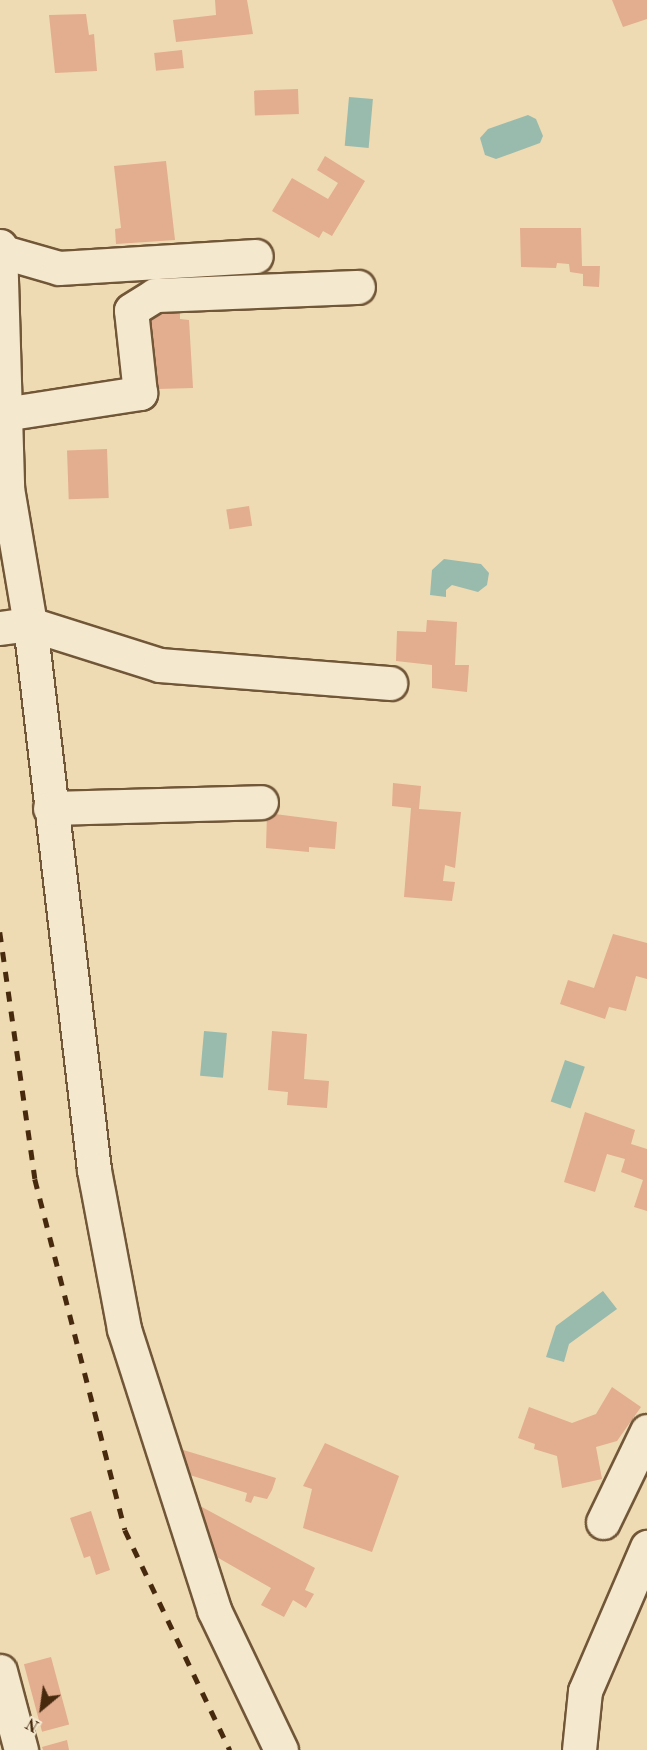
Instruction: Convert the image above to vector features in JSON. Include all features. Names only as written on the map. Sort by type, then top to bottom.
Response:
[{"type":"street","points":[[0,246],[4,414],[15,626],[50,808],[94,1170],[124,1329],[214,1610],[281,1750]]},
{"type":"street","points":[[0,251],[59,267],[256,256]]},
{"type":"street","points":[[4,414],[140,393],[131,310],[155,295],[358,287]]},
{"type":"street","points":[[15,626],[160,665],[390,683]]},
{"type":"street","points":[[50,808],[261,802]]},
{"type":"street","points":[[603,1522],[647,1431]]},
{"type":"street","points":[[579,1750],[585,1691],[647,1547]]},
{"type":"street","points":[[0,1671],[21,1750]]},
{"type":"shaded area","points":[[349,97],[373,99],[369,148],[345,146]]},
{"type":"shaded area","points":[[528,115],[536,119],[543,136],[540,143],[496,159],[485,155],[480,138],[488,129]]},
{"type":"shaded area","points":[[444,559],[481,564],[489,573],[487,585],[478,592],[452,585],[446,590],[446,597],[430,595],[432,570]]},
{"type":"shaded area","points":[[204,1031],[227,1033],[223,1078],[200,1076]]},
{"type":"shaded area","points":[[565,1060],[585,1067],[571,1108],[551,1102]]},
{"type":"shaded area","points":[[603,1291],[617,1309],[569,1344],[564,1362],[546,1357],[556,1326]]},
{"type":"building","points":[[215,0],[247,0],[253,34],[176,42],[173,20],[216,15]]},
{"type":"building","points":[[612,0],[647,0],[647,19],[623,27]]},
{"type":"building","points":[[86,14],[89,35],[94,34],[97,71],[55,73],[49,15]]},
{"type":"building","points":[[182,50],[184,68],[156,71],[154,53]]},
{"type":"building","points":[[298,89],[299,114],[255,116],[254,91]]},
{"type":"building","points":[[325,156],[365,181],[332,236],[323,231],[319,238],[272,211],[292,178],[328,199],[338,183],[317,170]]},
{"type":"building","points":[[166,161],[175,240],[116,244],[115,229],[121,228],[114,166]]},
{"type":"building","points":[[520,228],[581,228],[582,266],[600,266],[599,287],[583,286],[583,274],[570,272],[569,264],[557,263],[556,268],[521,267]]},
{"type":"building","points":[[180,306],[180,319],[189,320],[193,388],[157,389],[155,368],[149,368],[146,308]]},
{"type":"building","points":[[107,449],[109,498],[69,499],[67,450]]},
{"type":"building","points":[[249,506],[252,526],[229,529],[226,510]]},
{"type":"building","points":[[427,620],[457,622],[455,665],[469,665],[467,692],[432,688],[432,665],[396,661],[397,631],[426,632]]},
{"type":"building","points":[[393,783],[421,786],[419,809],[461,812],[455,868],[445,865],[443,881],[455,882],[452,901],[404,897],[411,808],[392,806]]},
{"type":"building","points":[[267,813],[337,822],[335,849],[309,847],[309,852],[266,848]]},
{"type":"building","points":[[613,934],[647,943],[647,979],[636,976],[626,1011],[609,1007],[605,1019],[560,1004],[568,980],[594,988]]},
{"type":"building","points":[[272,1031],[307,1034],[304,1079],[329,1081],[327,1108],[287,1105],[288,1092],[268,1090]]},
{"type":"building","points":[[585,1112],[635,1130],[631,1144],[647,1149],[647,1211],[634,1207],[643,1180],[621,1172],[625,1159],[607,1154],[595,1192],[564,1182]]},
{"type":"building","points":[[612,1387],[641,1407],[617,1441],[596,1447],[602,1479],[562,1488],[557,1456],[534,1449],[535,1444],[518,1438],[529,1407],[572,1423],[596,1414]]},
{"type":"building","points":[[325,1443],[399,1476],[372,1552],[303,1528],[312,1489],[303,1486]]},
{"type":"building","points":[[180,1449],[276,1478],[272,1490],[267,1499],[254,1496],[251,1503],[245,1501],[247,1493],[174,1470]]},
{"type":"building","points":[[200,1506],[315,1568],[305,1590],[314,1594],[306,1608],[293,1600],[284,1617],[261,1605],[271,1588],[201,1548],[190,1522]]},
{"type":"building","points":[[91,1511],[110,1570],[96,1575],[90,1556],[84,1558],[70,1518]]},
{"type":"building","points":[[51,1657],[69,1725],[42,1732],[24,1664]]},
{"type":"building","points":[[67,1740],[69,1750],[43,1750],[42,1747]]},
{"type":"railway","points":[[0,932],[35,1179],[125,1530],[230,1750]]}]
